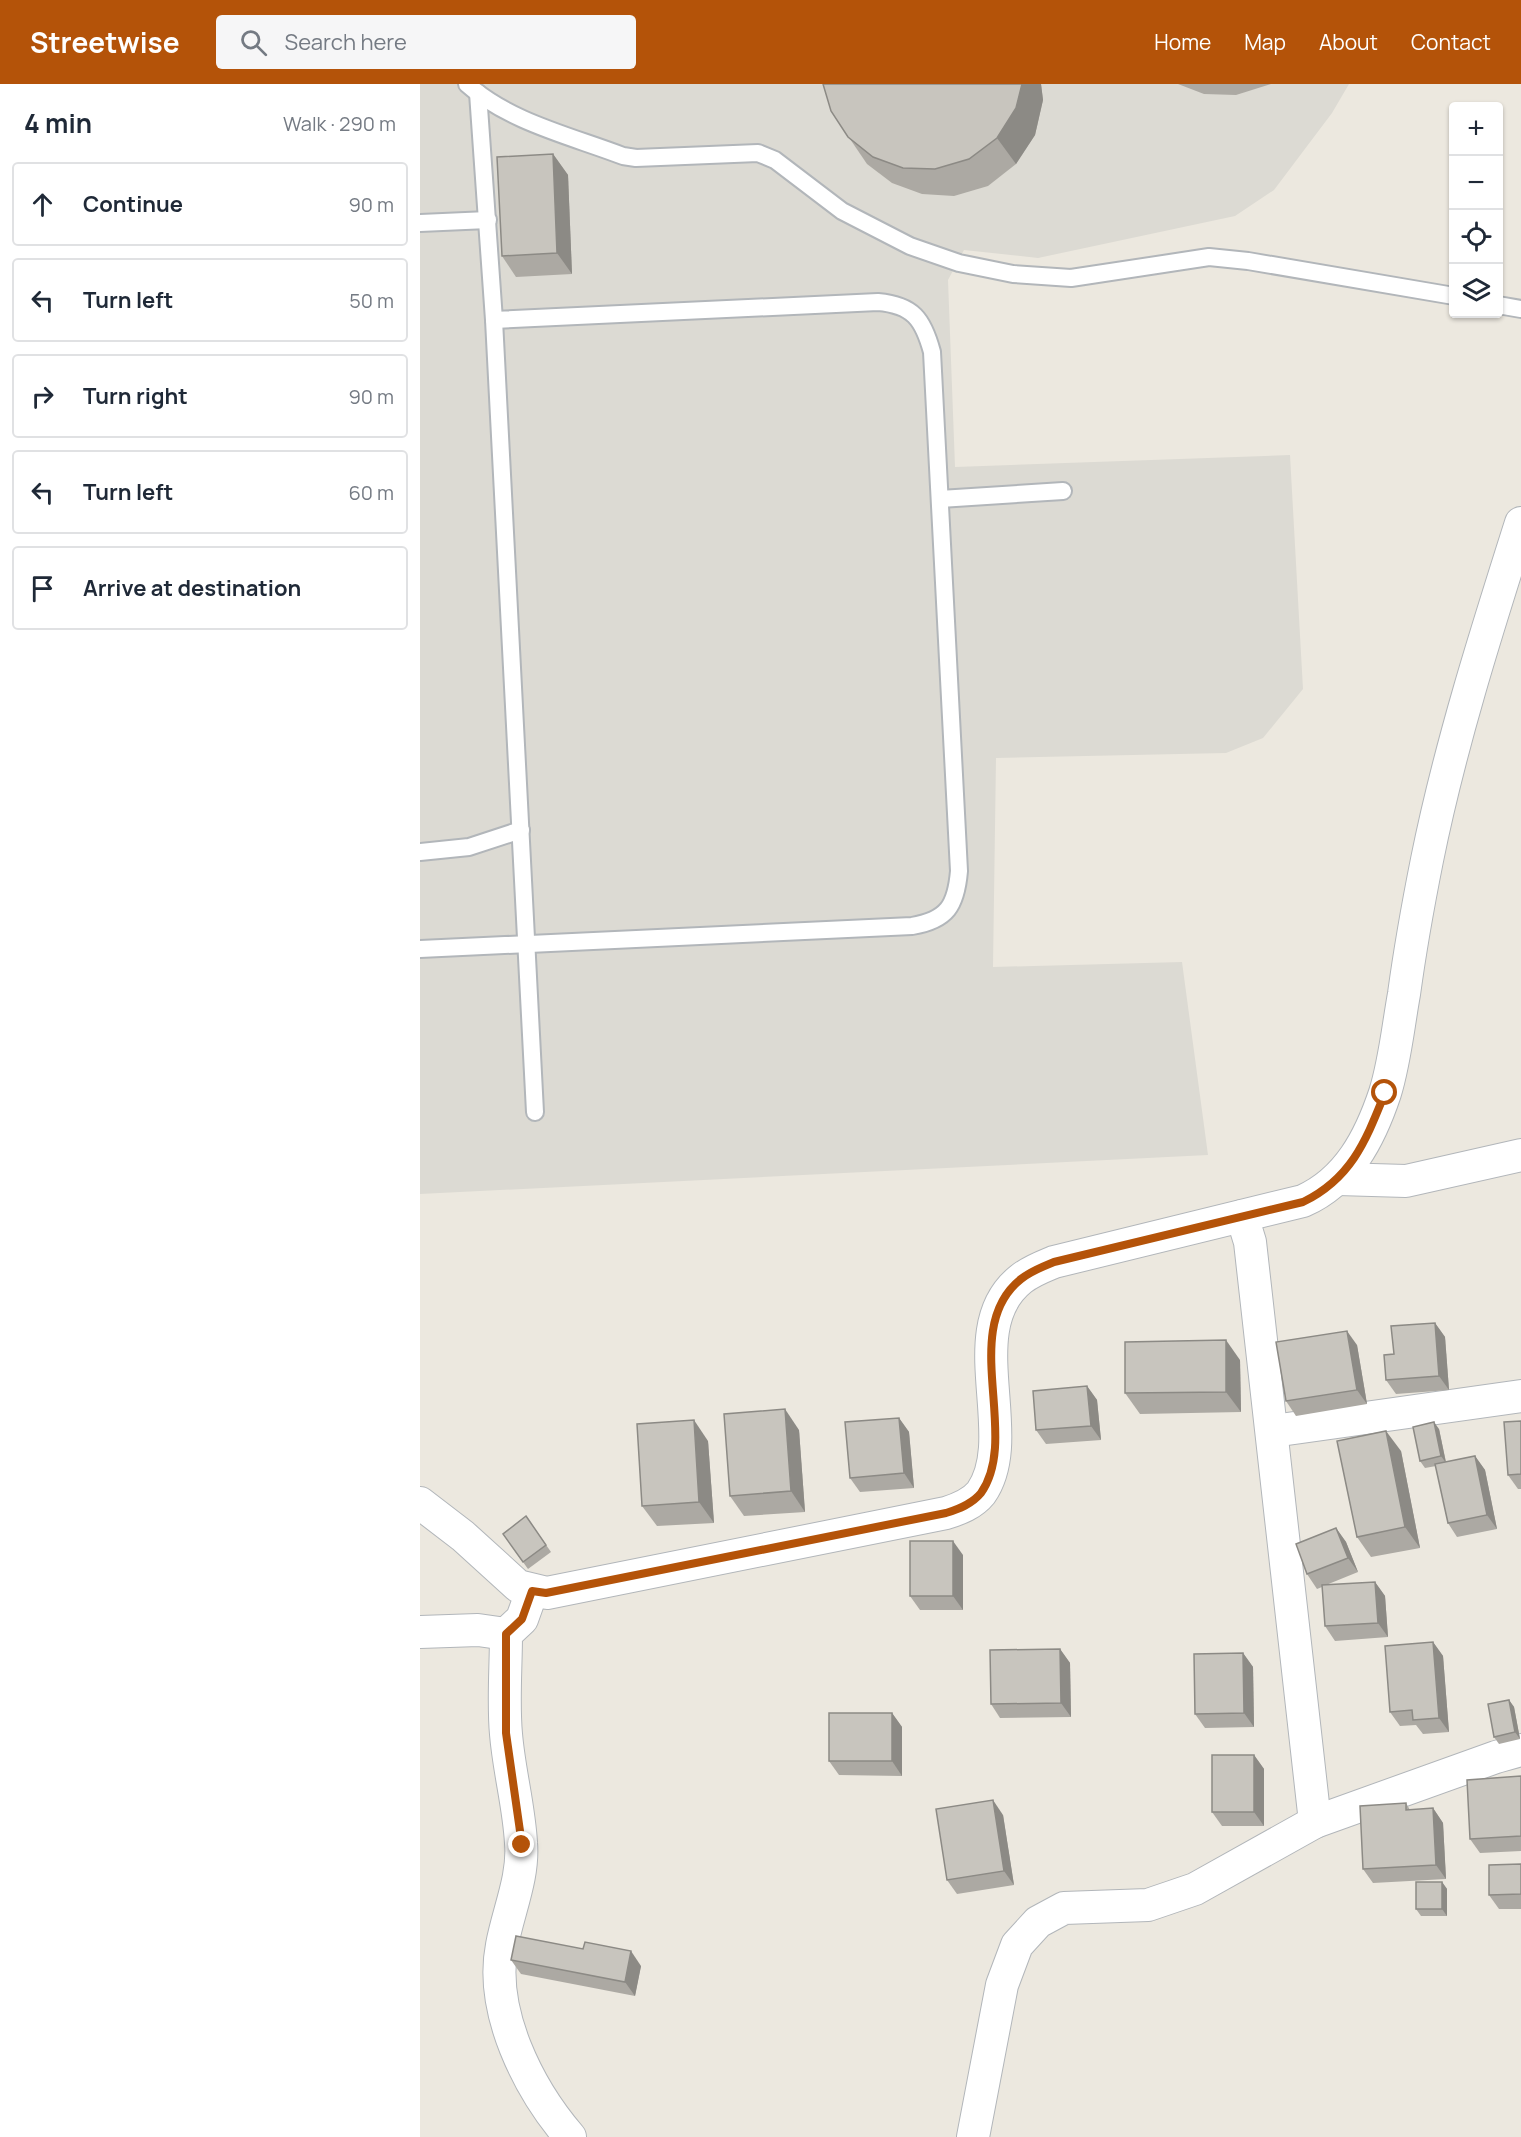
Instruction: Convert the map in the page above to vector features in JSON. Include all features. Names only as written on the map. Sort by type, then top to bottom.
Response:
[{"type":"street","points":[[420,1503],[463,1536],[518,1586],[546,1593],[946,1513],[964,1507],[980,1494],[994,1460],[992,1343],[1000,1307],[1020,1280],[1054,1262],[1303,1202],[1325,1191],[1338,1179],[1364,1141],[1385,1093],[1394,1058],[1427,858],[1453,755],[1521,523]]},
{"type":"street","points":[[1338,1179],[1406,1181],[1521,1155]]},
{"type":"street","points":[[1242,1216],[1250,1242],[1273,1431],[1315,1822]]},
{"type":"street","points":[[1273,1431],[1521,1396]]},
{"type":"street","points":[[532,1591],[522,1619],[506,1634],[506,1733],[522,1845],[516,1890],[501,1947],[498,1982],[502,2013],[528,2074],[570,2137]]},
{"type":"street","points":[[420,1632],[478,1629],[506,1634]]},
{"type":"street","points":[[972,2137],[1002,1985],[1017,1945],[1038,1922],[1064,1908],[1148,1905],[1194,1889],[1315,1822],[1521,1750]]},
{"type":"lane","points":[[473,89],[488,220],[494,320],[534,1113]]},
{"type":"lane","points":[[473,89],[504,110],[623,156],[636,158],[758,153],[776,160],[842,211],[910,246],[959,263],[1002,272],[1071,278],[1209,257],[1248,261],[1449,295]]},
{"type":"lane","points":[[420,223],[488,220]]},
{"type":"lane","points":[[420,949],[912,926],[932,922],[948,910],[957,892],[959,870],[932,352],[926,330],[913,312],[897,304],[878,302],[494,320]]},
{"type":"lane","points":[[1503,306],[1521,309]]},
{"type":"lane","points":[[940,499],[1063,491]]},
{"type":"lane","points":[[420,852],[469,847],[521,830]]},
{"type":"shaded area","points":[[420,84],[1349,84],[1332,113],[1274,190],[1235,216],[1038,258],[964,250],[948,280],[955,467],[1290,455],[1303,689],[1263,738],[1226,753],[996,758],[993,967],[1182,962],[1208,1155],[420,1194]]},
{"type":"building","points":[[823,84],[1022,84],[1016,108],[997,138],[969,159],[935,169],[903,168],[873,157],[848,137],[831,111]]},
{"type":"building","points":[[553,154],[557,253],[502,256],[497,157]]},
{"type":"building","points":[[1435,1323],[1439,1376],[1386,1380],[1384,1355],[1394,1354],[1391,1326]]},
{"type":"building","points":[[1347,1331],[1357,1390],[1286,1401],[1276,1342]]},
{"type":"building","points":[[1226,1340],[1226,1392],[1125,1393],[1125,1342]]},
{"type":"building","points":[[1087,1386],[1091,1426],[1036,1430],[1033,1391]]},
{"type":"building","points":[[785,1409],[791,1491],[730,1496],[724,1414]]},
{"type":"building","points":[[899,1418],[904,1473],[850,1478],[845,1422]]},
{"type":"building","points":[[694,1420],[699,1502],[642,1506],[637,1424]]},
{"type":"building","points":[[1521,1421],[1521,1474],[1508,1475],[1504,1422]]},
{"type":"building","points":[[1434,1422],[1441,1456],[1420,1461],[1413,1427]]},
{"type":"building","points":[[1386,1431],[1405,1527],[1357,1537],[1337,1441]]},
{"type":"building","points":[[1475,1456],[1487,1515],[1448,1523],[1435,1464]]},
{"type":"building","points":[[526,1516],[546,1545],[523,1562],[503,1534]]},
{"type":"building","points":[[1336,1528],[1348,1558],[1307,1574],[1296,1544]]},
{"type":"building","points":[[910,1541],[953,1541],[953,1596],[910,1596]]},
{"type":"building","points":[[1375,1582],[1378,1623],[1325,1626],[1322,1585]]},
{"type":"building","points":[[1433,1642],[1439,1718],[1413,1720],[1412,1710],[1390,1712],[1385,1646]]},
{"type":"building","points":[[1060,1649],[1061,1703],[991,1704],[990,1650]]},
{"type":"building","points":[[1243,1653],[1244,1713],[1195,1714],[1194,1654]]},
{"type":"building","points":[[1509,1700],[1515,1732],[1494,1737],[1488,1704]]},
{"type":"building","points":[[829,1713],[892,1713],[892,1761],[829,1761]]},
{"type":"building","points":[[1212,1755],[1254,1755],[1254,1812],[1212,1812]]},
{"type":"building","points":[[1521,1776],[1521,1836],[1470,1839],[1467,1780]]},
{"type":"building","points":[[993,1800],[1004,1871],[947,1880],[936,1809]]},
{"type":"building","points":[[1406,1803],[1406,1810],[1433,1808],[1436,1865],[1363,1869],[1360,1806]]},
{"type":"building","points":[[1521,1864],[1521,1894],[1489,1895],[1489,1865]]},
{"type":"building","points":[[1416,1882],[1442,1882],[1442,1909],[1416,1909]]},
{"type":"building","points":[[516,1936],[583,1949],[585,1942],[631,1951],[625,1982],[511,1960]]},
{"type":"route","points":[[522,1845],[506,1733],[506,1634],[522,1619],[532,1591],[546,1593],[946,1513],[964,1507],[980,1494],[994,1460],[992,1343],[995,1321],[1000,1307],[1020,1280],[1033,1271],[1054,1262],[1303,1202],[1325,1191],[1351,1163],[1364,1141],[1385,1093]]}]
